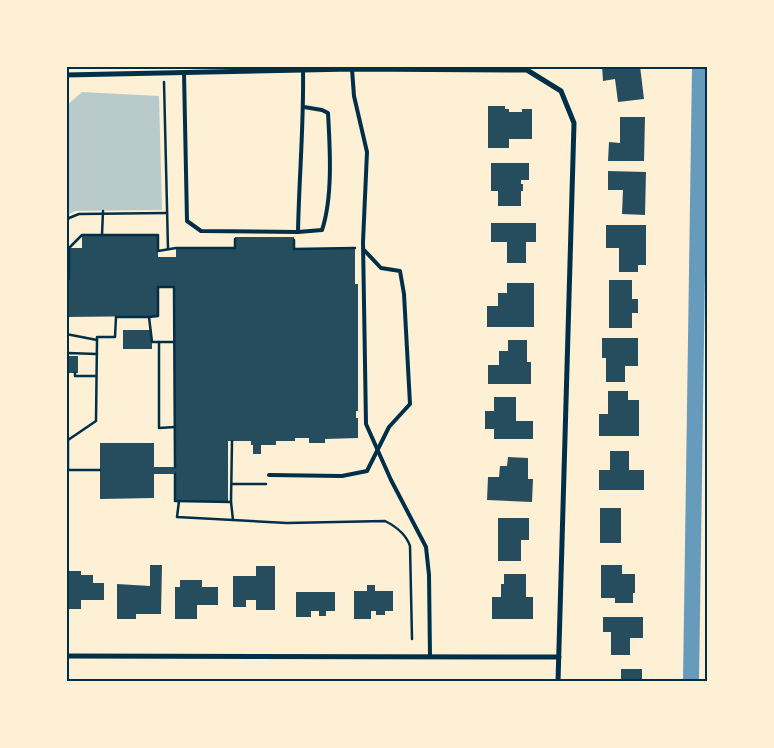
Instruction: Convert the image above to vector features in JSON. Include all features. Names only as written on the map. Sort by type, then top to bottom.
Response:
[{"type":"street","points":[[66,75],[352,68],[527,70],[561,91],[574,123],[558,682]]},
{"type":"street","points":[[66,656],[559,657]]},
{"type":"lane","points":[[352,68],[354,96],[367,152],[364,249],[366,424],[391,480],[426,547],[429,575],[430,657]]},
{"type":"lane","points":[[298,232],[304,107],[303,70]]},
{"type":"lane","points":[[184,73],[187,221],[201,231],[298,232],[322,230],[328,213],[328,114],[322,110],[304,107]]},
{"type":"lane","points":[[271,475],[342,476],[367,471],[388,427],[410,404],[404,294],[400,271],[381,268],[364,249]]},
{"type":"path","points":[[164,81],[168,249]]},
{"type":"path","points":[[66,222],[69,218],[79,214],[103,212],[167,213]]},
{"type":"path","points":[[102,235],[103,212]]},
{"type":"path","points":[[66,280],[69,280],[69,248],[82,235],[158,235],[158,251],[168,249],[236,248],[236,238]]},
{"type":"path","points":[[294,237],[294,249],[364,249]]},
{"type":"path","points":[[100,470],[67,470],[68,440],[96,421],[96,337],[115,337],[116,316],[158,316],[158,287],[174,287],[175,467]]},
{"type":"path","points":[[149,316],[152,342],[174,342]]},
{"type":"path","points":[[66,334],[96,340]]},
{"type":"path","points":[[159,342],[159,428],[174,427]]},
{"type":"path","points":[[67,356],[67,352],[96,354]]},
{"type":"path","points":[[75,373],[75,376],[96,376]]},
{"type":"path","points":[[232,441],[231,502],[234,520]]},
{"type":"path","points":[[175,474],[175,501],[231,502]]},
{"type":"path","points":[[232,484],[268,484],[271,475]]},
{"type":"path","points":[[179,501],[177,517],[287,523],[385,521],[397,527],[408,540],[410,546],[412,639]]},
{"type":"shaded area","points":[[82,92],[159,96],[162,210],[75,211],[66,216],[66,106]]},
{"type":"building","points":[[602,66],[640,66],[644,99],[618,102],[615,79],[603,81]]},
{"type":"building","points":[[488,106],[505,106],[505,109],[509,109],[509,112],[522,112],[522,109],[532,109],[532,139],[509,139],[509,148],[488,148]]},
{"type":"building","points":[[620,117],[645,117],[644,161],[608,161],[609,142],[620,143]]},
{"type":"building","points":[[491,163],[529,163],[529,180],[521,180],[523,191],[521,191],[521,206],[498,206],[498,191],[491,191]]},
{"type":"building","points":[[608,171],[646,172],[645,215],[622,214],[623,190],[608,190]]},
{"type":"building","points":[[491,223],[536,223],[536,242],[526,242],[526,263],[507,263],[507,242],[491,242]]},
{"type":"building","points":[[606,225],[646,225],[646,265],[638,265],[638,272],[619,272],[619,248],[606,248]]},
{"type":"building","points":[[82,235],[158,235],[158,257],[176,257],[176,248],[235,248],[235,237],[294,237],[294,249],[355,248],[355,284],[358,284],[358,411],[356,411],[356,418],[358,418],[358,438],[325,439],[325,443],[309,443],[309,438],[295,438],[295,441],[276,441],[276,445],[261,445],[261,454],[253,454],[251,441],[228,441],[228,501],[175,501],[175,474],[154,474],[154,498],[100,499],[100,443],[154,443],[154,467],[175,467],[174,287],[158,287],[158,316],[66,317],[66,279],[69,279],[69,248],[82,248]]},
{"type":"building","points":[[609,280],[632,280],[632,299],[638,299],[638,313],[632,313],[632,328],[609,328]]},
{"type":"building","points":[[507,283],[534,283],[534,327],[487,327],[487,306],[498,306],[498,293],[507,293]]},
{"type":"building","points":[[123,330],[152,330],[152,349],[123,349]]},
{"type":"building","points":[[602,338],[638,338],[638,366],[625,366],[625,382],[606,382],[606,358],[602,358]]},
{"type":"building","points":[[508,340],[527,340],[527,362],[531,362],[531,384],[488,384],[488,365],[499,365],[499,351],[508,351]]},
{"type":"building","points":[[66,356],[78,356],[78,373],[66,373]]},
{"type":"building","points":[[608,391],[628,391],[628,400],[639,400],[639,436],[599,436],[599,414],[608,414]]},
{"type":"building","points":[[494,397],[516,397],[516,421],[533,421],[533,439],[494,439],[494,429],[485,429],[485,411],[494,411]]},
{"type":"building","points":[[610,451],[629,451],[629,470],[644,470],[644,490],[599,490],[599,470],[610,470]]},
{"type":"building","points":[[508,457],[528,458],[528,479],[533,479],[532,502],[487,500],[488,477],[499,477],[500,466],[507,466]]},
{"type":"building","points":[[600,508],[621,508],[621,543],[600,543]]},
{"type":"building","points":[[498,518],[529,518],[529,540],[521,540],[521,561],[498,561]]},
{"type":"building","points":[[150,565],[162,565],[161,614],[136,614],[136,619],[117,619],[117,584],[150,586]]},
{"type":"building","points":[[601,565],[622,565],[622,574],[635,574],[633,603],[615,603],[615,598],[601,598]]},
{"type":"building","points":[[256,566],[275,566],[275,610],[256,610],[256,600],[246,600],[246,607],[233,607],[233,576],[256,576]]},
{"type":"building","points":[[66,571],[81,571],[81,575],[93,575],[93,583],[104,583],[104,600],[81,600],[81,609],[66,609]]},
{"type":"building","points":[[504,574],[526,574],[526,597],[533,597],[533,619],[492,619],[492,597],[501,597],[501,584],[504,584]]},
{"type":"building","points":[[180,580],[202,580],[202,587],[218,587],[218,605],[197,605],[197,619],[175,619],[175,587],[180,587]]},
{"type":"building","points":[[367,585],[375,585],[375,591],[393,591],[393,611],[385,611],[385,615],[376,615],[376,611],[371,611],[371,619],[354,619],[354,591],[367,591]]},
{"type":"building","points":[[296,592],[335,592],[335,611],[326,611],[326,616],[319,616],[319,611],[311,611],[311,617],[296,617]]},
{"type":"building","points":[[603,617],[643,617],[643,638],[630,638],[630,655],[611,655],[611,632],[603,632]]},
{"type":"building","points":[[621,669],[642,669],[642,680],[646,680],[646,682],[621,682]]},
{"type":"waterway","points":[[691,682],[700,66]]}]
